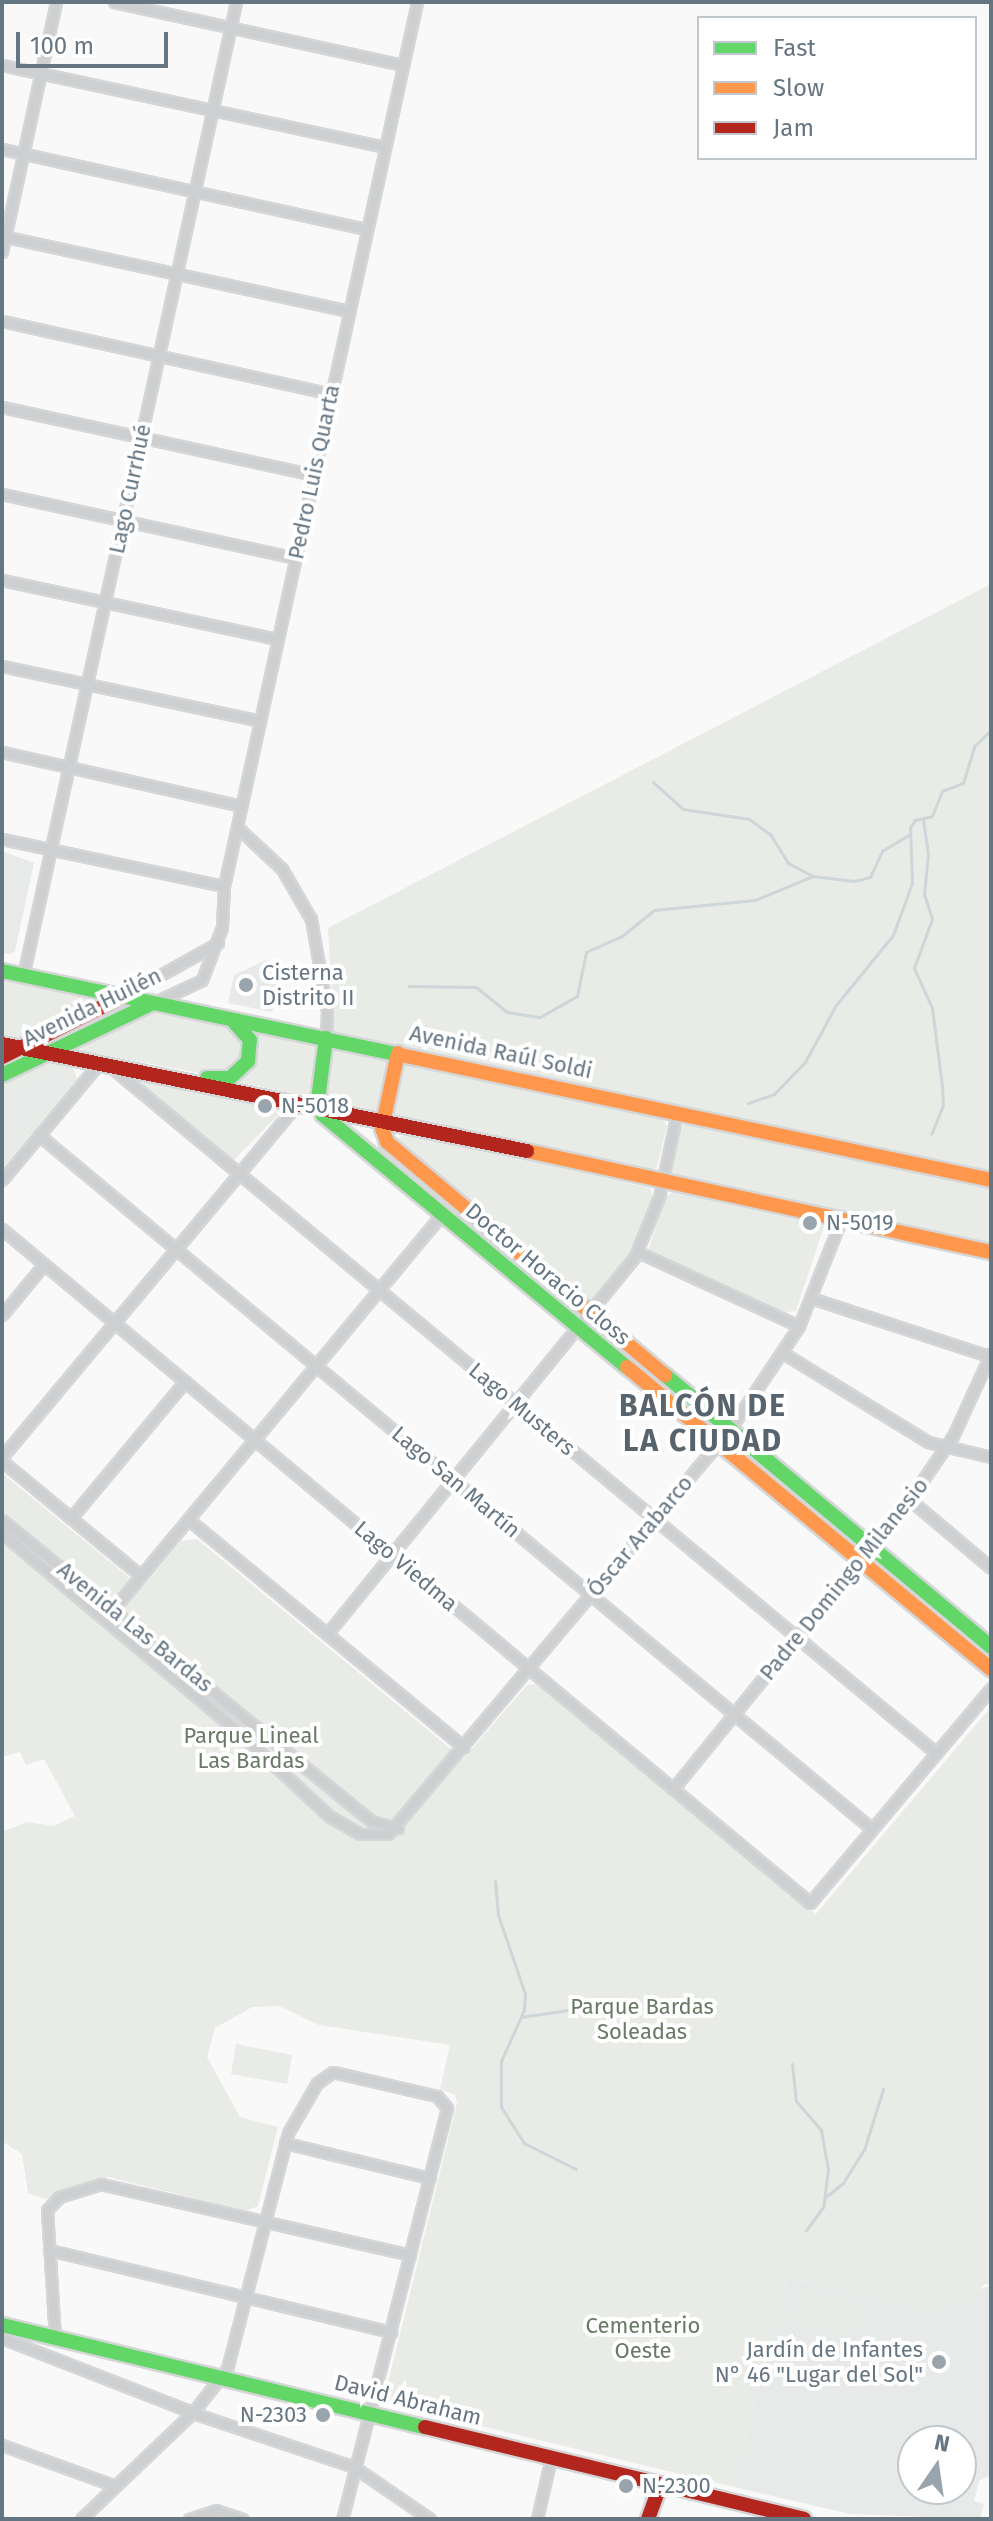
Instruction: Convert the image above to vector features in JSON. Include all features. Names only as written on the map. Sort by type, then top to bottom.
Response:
[{"type":"main road","name":"Avenida Raúl Soldi","points":[[2,971],[991,1180]]},
{"type":"main road","name":"Avenida Huilén","points":[[2,1057],[122,997]]},
{"type":"main road","name":"Avenida Huilén","points":[[2,1075],[153,1003]]},
{"type":"main road","points":[[176,1079],[223,1079],[243,1068],[251,1052],[249,1036],[240,1025],[224,1017]]},
{"type":"main road","points":[[318,1107],[326,1038]]},
{"type":"main road","points":[[2,1044],[383,1120],[991,1252]]},
{"type":"main road","points":[[383,1120],[398,1053]]},
{"type":"main road","name":"Doctor Horacio Closs","points":[[318,1107],[442,1214],[991,1669]]},
{"type":"main road","name":"Doctor Horacio Closs","points":[[383,1120],[387,1142],[991,1647]]},
{"type":"main road","name":"David Abraham","points":[[2,2325],[661,2484],[754,2513],[804,2519]]},
{"type":"main road","points":[[648,2519],[661,2484]]},
{"type":"main road","points":[[657,2519],[661,2484]]},
{"type":"street","points":[[2,252],[56,2]]},
{"type":"street","points":[[114,2],[403,65]]},
{"type":"street","name":"Lago Currhué","points":[[23,976],[236,2]]},
{"type":"street","name":"Pedro Luis Quarta","points":[[202,980],[218,943],[224,886],[417,2]]},
{"type":"street","points":[[2,65],[385,147]]},
{"type":"street","points":[[2,149],[367,229]]},
{"type":"street","points":[[4,236],[349,311]]},
{"type":"street","points":[[2,321],[331,394]]},
{"type":"street","points":[[2,407],[314,475]]},
{"type":"street","points":[[2,494],[295,558]]},
{"type":"street","points":[[2,580],[278,639]]},
{"type":"street","points":[[2,666],[260,721]]},
{"type":"street","points":[[2,752],[241,806]]},
{"type":"street","points":[[237,827],[282,869],[311,919],[327,1011],[326,1038]]},
{"type":"street","points":[[2,839],[224,886]]},
{"type":"street","name":"Avenida Huilén","points":[[122,997],[191,961],[218,943]]},
{"type":"street","name":"Avenida Huilén","points":[[153,1003],[202,980]]},
{"type":"street","points":[[2,1180],[104,1064]]},
{"type":"street","name":"Lago Musters","points":[[104,1064],[936,1753]]},
{"type":"street","points":[[141,1576],[2,1459],[298,1103]]},
{"type":"street","points":[[327,1634],[593,1314],[638,1252],[662,1181],[677,1113]]},
{"type":"street","name":"Lago San Martín","points":[[39,1135],[872,1829]]},
{"type":"street","points":[[105,1619],[442,1214]]},
{"type":"street","name":"Óscar Arabarco","points":[[398,1828],[730,1429],[799,1326],[841,1220]]},
{"type":"street","name":"Lago Viedma","points":[[2,1229],[810,1903],[872,1829]]},
{"type":"street","points":[[638,1252],[799,1326]]},
{"type":"street","points":[[2,1315],[44,1264]]},
{"type":"street","points":[[811,1298],[990,1356]]},
{"type":"street","points":[[783,1353],[946,1448],[991,1457]]},
{"type":"street","name":"Padre Domingo Milanesio","points":[[673,1789],[909,1499],[946,1448],[990,1356]]},
{"type":"street","points":[[71,1518],[185,1381]]},
{"type":"street","points":[[909,1499],[991,1568]]},
{"type":"street","points":[[188,1519],[464,1747]]},
{"type":"street","name":"Avenida Las Bardas","points":[[2,1520],[371,1821],[398,1828]]},
{"type":"street","name":"Avenida Las Bardas","points":[[2,1533],[337,1822],[375,1837],[398,1828]]},
{"type":"street","points":[[872,1829],[991,1688]]},
{"type":"street","points":[[81,2519],[193,2412],[221,2378],[234,2351],[285,2143],[327,2074],[344,2073],[445,2100],[430,2178],[342,2519]]},
{"type":"street","points":[[285,2143],[430,2178]]},
{"type":"street","points":[[55,2338],[49,2206],[59,2197],[112,2183],[410,2255]]},
{"type":"street","points":[[49,2250],[391,2332]]},
{"type":"street","points":[[2,2338],[193,2412],[354,2467],[430,2519]]},
{"type":"street","points":[[2,2445],[115,2486]]},
{"type":"street","points":[[537,2519],[551,2458]]},
{"type":"street","points":[[190,2517],[216,2510],[242,2519]]},
{"type":"shaded area","points":[[2,851],[34,863],[15,951],[10,954],[2,953]]},
{"type":"shaded area","points":[[266,960],[278,985],[272,1012],[228,1003],[234,975]]},
{"type":"shaded area","points":[[56,1069],[67,1071],[70,1078],[2,1158],[2,1097]]},
{"type":"shaded area","points":[[787,2278],[922,2312],[991,2285],[991,2475],[979,2481],[977,2489],[977,2425],[897,2425],[897,2505],[977,2505],[977,2502],[984,2504],[980,2519],[850,2514],[734,2487]]},
{"type":"green space","points":[[991,584],[991,1173],[334,1034],[328,928]]},
{"type":"green space","points":[[2,976],[90,996],[92,1004],[23,1040],[2,1037]]},
{"type":"green space","points":[[150,1009],[234,1026],[244,1033],[247,1057],[221,1077],[81,1051],[83,1043]]},
{"type":"green space","points":[[249,1029],[316,1044],[312,1093],[303,1096],[231,1080],[241,1074]]},
{"type":"green space","points":[[333,1048],[389,1059],[378,1111],[326,1099]]},
{"type":"green space","points":[[44,1061],[72,1064],[77,1079],[2,1169],[2,1158],[70,1078],[67,1071],[56,1069],[2,1097],[2,1080]]},
{"type":"green space","points":[[410,1062],[662,1117],[667,1126],[657,1167],[650,1171],[394,1115],[402,1065]]},
{"type":"green space","points":[[149,1079],[274,1106],[278,1115],[233,1161],[144,1090],[143,1082]]},
{"type":"green space","points":[[349,1123],[580,1311],[581,1317],[577,1319],[347,1127]]},
{"type":"green space","points":[[687,1123],[991,1188],[991,1245],[676,1177],[671,1172],[679,1129]]},
{"type":"green space","points":[[405,1133],[650,1188],[653,1198],[633,1252],[589,1303],[396,1141]]},
{"type":"green space","points":[[673,1192],[824,1226],[796,1311],[784,1312],[648,1251],[665,1198]]},
{"type":"green space","name":"Parque Bardas Soleadas","points":[[2,1473],[142,1588],[181,1541],[197,1539],[463,1759],[527,1685],[539,1684],[816,1914],[991,1707],[991,2285],[985,2284],[968,2303],[922,2312],[787,2278],[734,2487],[390,2404],[385,2395],[457,2103],[455,2095],[440,2089],[450,2045],[319,2025],[279,2006],[252,2007],[215,2028],[207,2057],[240,2117],[278,2127],[258,2206],[246,2211],[108,2177],[46,2199],[28,2193],[22,2154],[2,2141],[2,1832],[27,1822],[54,1826],[75,1816],[44,1759],[26,1765],[20,1752],[2,1757]]},
{"type":"green space","points":[[236,2044],[292,2055],[287,2084],[231,2074]]},
{"type":"green space","points":[[798,2288],[862,2304],[854,2336],[790,2320]]},
{"type":"waterway","points":[[748,1103],[774,1094],[805,1062],[836,1005],[893,935],[912,883],[910,827],[915,820],[932,816],[942,791],[963,783],[974,746],[991,730]]},
{"type":"waterway","points":[[653,782],[683,809],[749,819],[770,834],[788,863],[812,876]]},
{"type":"waterway","points":[[923,819],[928,854],[924,894],[932,919],[914,968],[932,1008],[942,1086],[943,1105],[931,1134]]},
{"type":"waterway","points":[[409,986],[476,987],[507,1012],[540,1017],[577,996],[586,952],[622,936],[654,910],[755,900],[813,876],[854,881],[870,877],[882,851],[909,835]]},
{"type":"waterway","points":[[495,1881],[498,1915],[525,1994],[524,2010],[501,2061],[501,2107],[524,2143],[576,2169]]},
{"type":"waterway","points":[[521,2017],[588,2007]]},
{"type":"waterway","points":[[792,2064],[796,2101],[821,2130],[828,2169],[823,2207],[806,2230]]},
{"type":"waterway","points":[[827,2196],[843,2183],[864,2150],[883,2089]]},
{"type":"traffic: fast","points":[[2,971],[401,1055]]},
{"type":"traffic: fast","points":[[2,1075],[153,1003]]},
{"type":"traffic: fast","points":[[207,1078],[230,1078],[248,1061],[250,1040],[234,1022]]},
{"type":"traffic: fast","points":[[326,1038],[318,1100],[323,1115],[627,1367]]},
{"type":"traffic: fast","points":[[665,1375],[991,1647]]},
{"type":"traffic: fast","points":[[2,2325],[425,2427]]},
{"type":"traffic: slow","points":[[398,1053],[382,1128],[387,1142],[665,1375]]},
{"type":"traffic: slow","points":[[401,1055],[991,1180]]},
{"type":"traffic: slow","points":[[527,1151],[991,1252]]},
{"type":"traffic: slow","points":[[627,1367],[991,1669]]},
{"type":"traffic: jam","points":[[2,1057],[122,997]]},
{"type":"traffic: jam","points":[[2,1044],[527,1151]]},
{"type":"traffic: jam","points":[[425,2427],[804,2519]]},
{"type":"traffic: jam","points":[[648,2519],[661,2484]]},
{"type":"place","name":"Cisterna Distrito II","points":[[246,985]]},
{"type":"place","name":"N-5018","points":[[265,1106]]},
{"type":"place","name":"N-5019","points":[[810,1223]]},
{"type":"place","name":"Jardín de Infantes N° 46 \"Lugar del Sol\"","points":[[939,2362]]},
{"type":"place","name":"N-2303","points":[[323,2415]]},
{"type":"place","name":"N-2300","points":[[626,2486]]},
{"type":"district","name":"BALCÓN DE LA CIUDAD","points":[[703,1423]]},
{"type":"park label","name":"Parque Lineal Las Bardas","points":[[251,1748]]},
{"type":"park label","name":"Cementerio Oeste","points":[[643,2338]]}]
